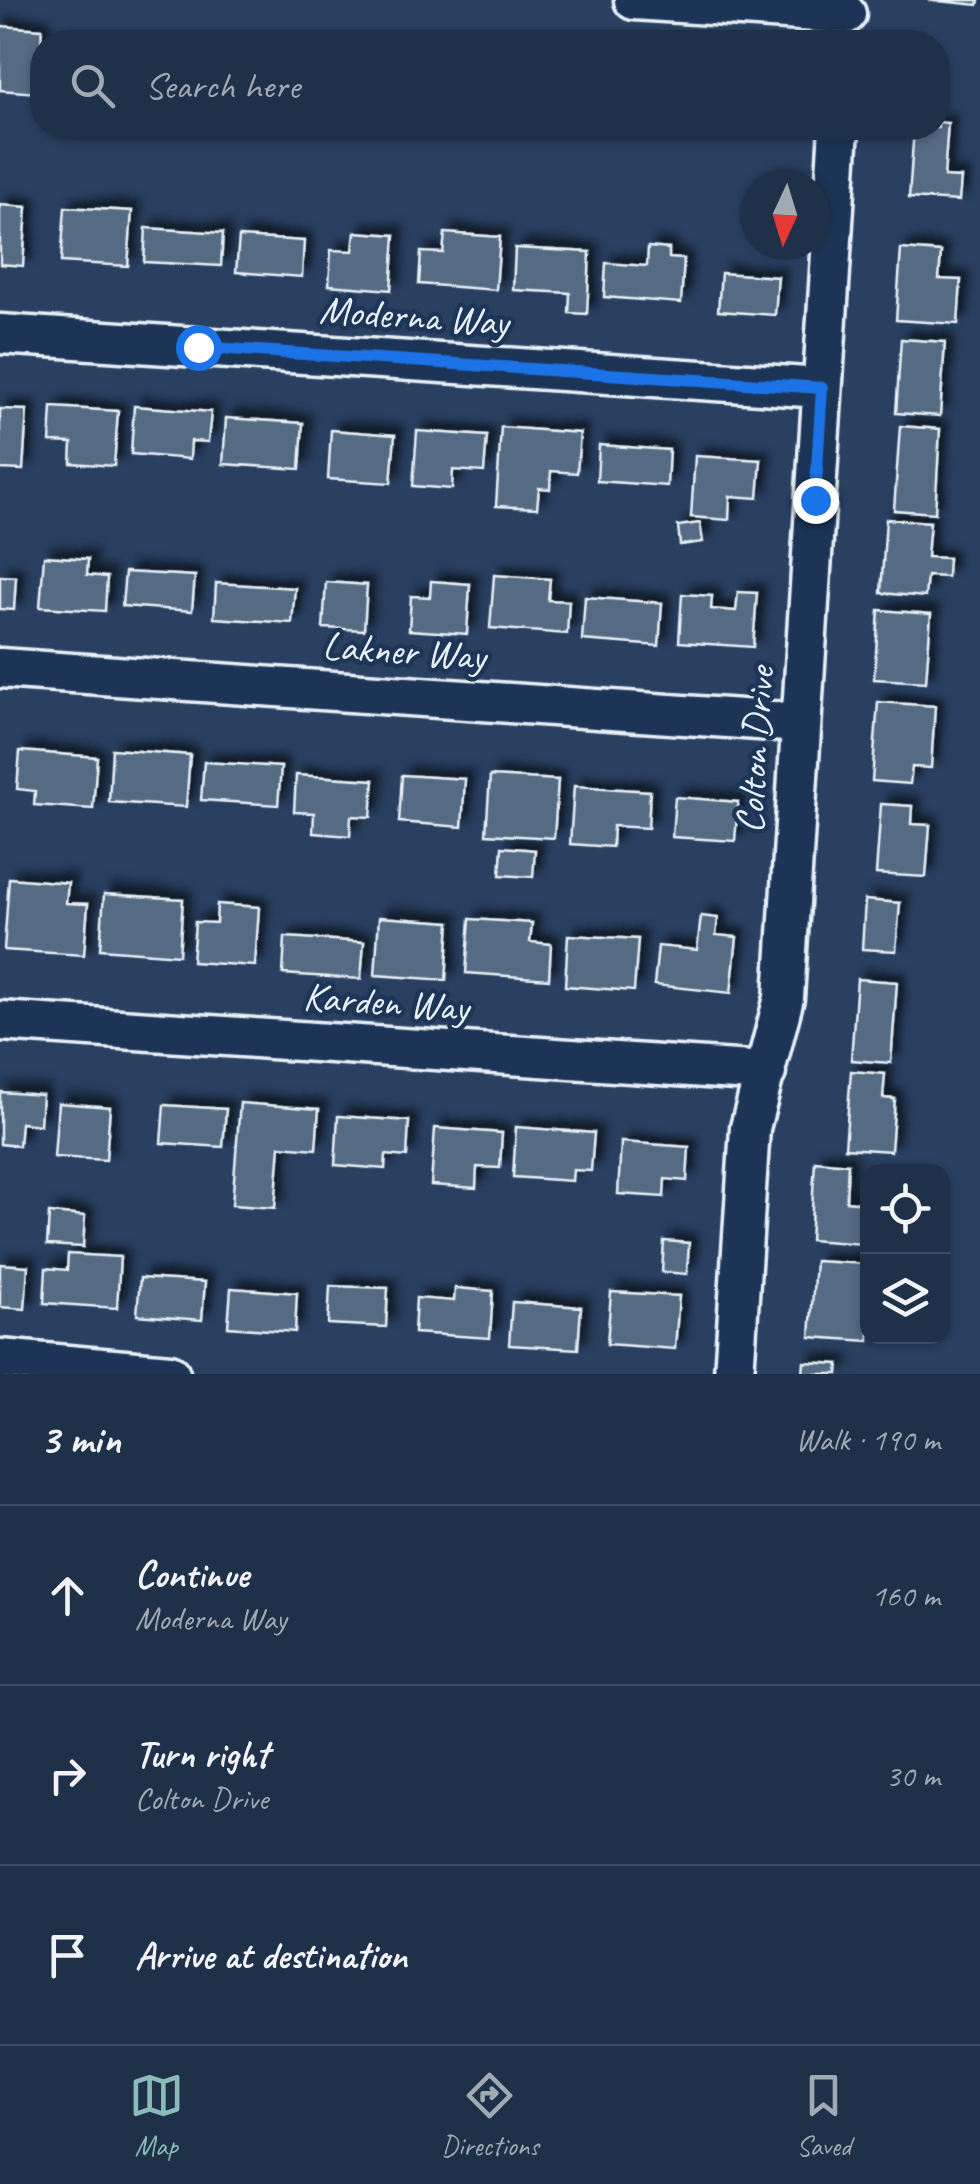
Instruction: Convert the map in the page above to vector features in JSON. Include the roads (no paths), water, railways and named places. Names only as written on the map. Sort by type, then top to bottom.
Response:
[{"type":"street","points":[[634,0],[846,19]]},
{"type":"street","name":"Colton Drive","points":[[734,1374],[750,1128],[784,998],[838,140]]},
{"type":"street","name":"Moderna Way","points":[[0,334],[822,388]]},
{"type":"street","name":"Lakner Way","points":[[0,668],[801,724]]},
{"type":"street","name":"Karden Way","points":[[0,1021],[766,1072]]},
{"type":"street","points":[[0,1359],[170,1374]]}]
